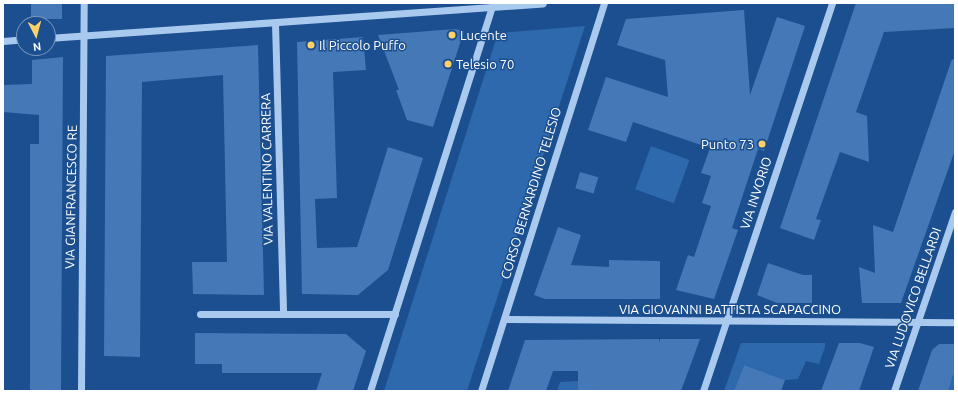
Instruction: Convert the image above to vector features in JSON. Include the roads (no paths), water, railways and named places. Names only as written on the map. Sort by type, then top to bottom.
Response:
[{"type":"street","name":"VIA GIANFRANCESCO RE","points":[[81,391],[84,3]]},
{"type":"street","points":[[56,37],[276,23],[492,5],[543,3]]},
{"type":"street","name":"CORSO BERNARDINO TELESIO","points":[[482,391],[604,3]]},
{"type":"street","name":"VIA INVORIO","points":[[703,391],[832,3]]},
{"type":"street","points":[[370,391],[492,5]]},
{"type":"street","name":"VIA VALENTINO CARRERA","points":[[276,23],[283,314]]},
{"type":"street","points":[[3,41],[16,40]]},
{"type":"street","name":"VIA LUDOVICO BELLARDI","points":[[894,391],[955,212]]},
{"type":"street","points":[[200,314],[395,314]]},
{"type":"street","name":"VIA GIOVANNI BATTISTA SCAPACCINO","points":[[505,319],[955,322]]},
{"type":"place","name":"Lucente","points":[[452,35]]},
{"type":"place","name":"Il Piccolo Puffo","points":[[311,45]]},
{"type":"place","name":"Telesio 70","points":[[448,64]]},
{"type":"place","name":"Punto 73","points":[[762,144]]}]
